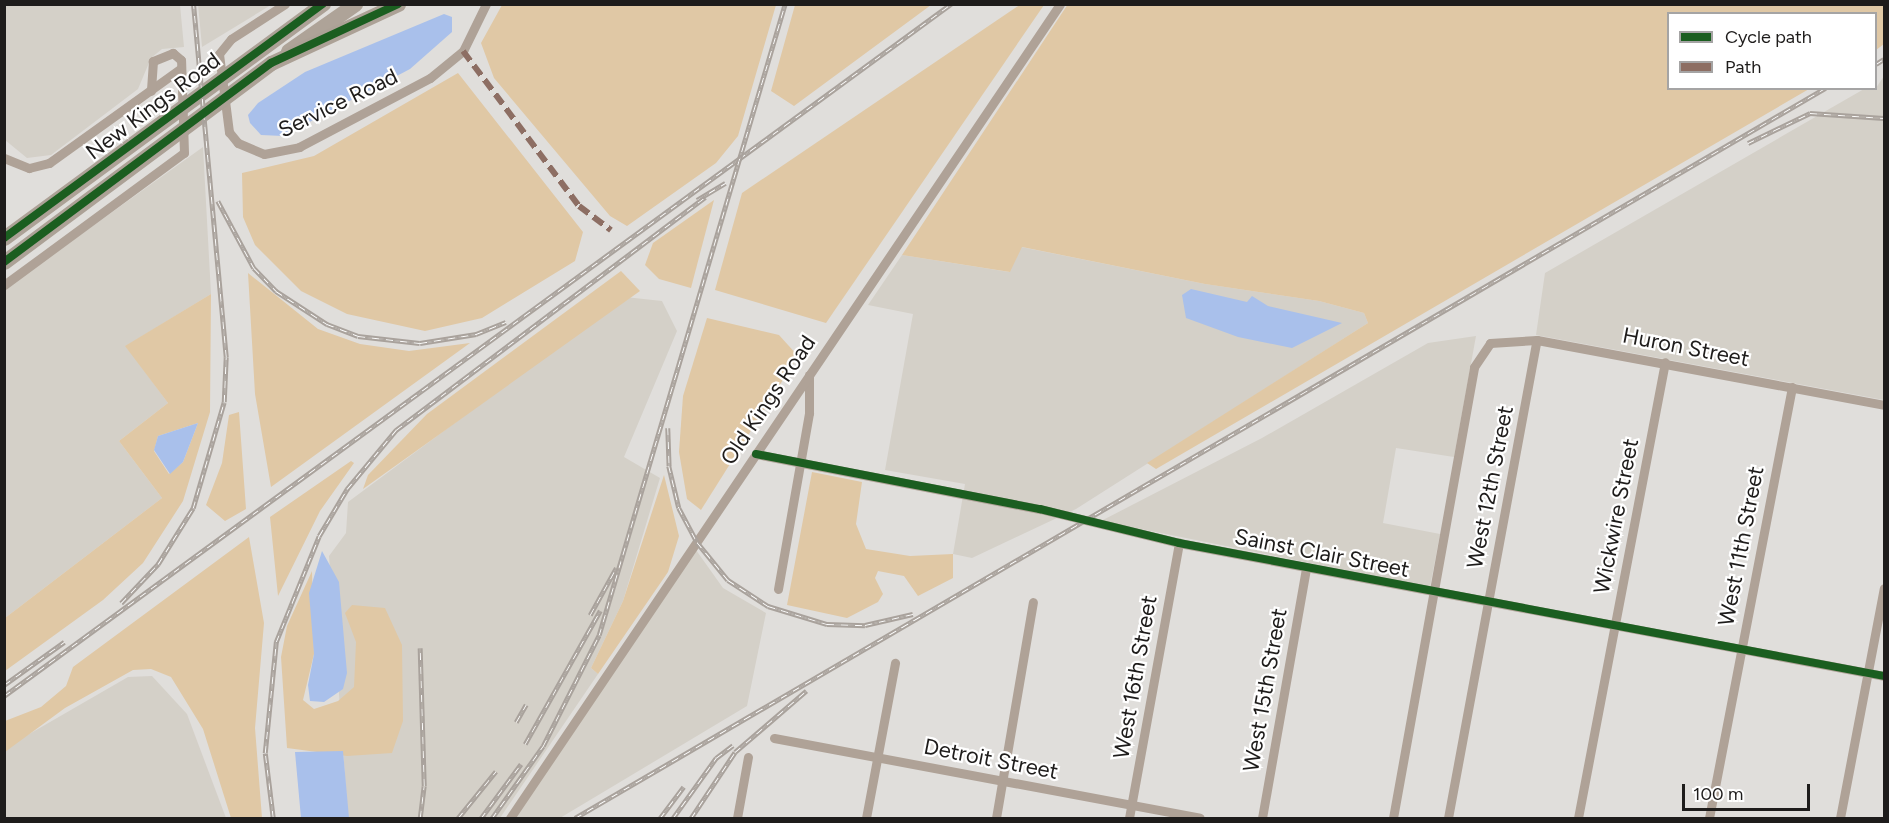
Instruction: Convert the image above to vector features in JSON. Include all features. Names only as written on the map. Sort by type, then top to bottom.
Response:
[{"type":"highway","name":"New Kings Road","points":[[4,238],[323,4]]},
{"type":"highway","points":[[270,63],[398,4]]},
{"type":"highway","name":"New Kings Road","points":[[4,262],[270,63]]},
{"type":"main road","name":"New Kings Road","points":[[270,63],[356,4]]},
{"type":"street","name":"Service Road","points":[[285,4],[231,39],[219,54],[229,132],[250,150],[264,154],[299,147],[430,78],[463,51],[482,18],[487,4]]},
{"type":"street","name":"Old Kings Road","points":[[510,819],[1060,4]]},
{"type":"street","points":[[4,285],[184,153],[188,140],[181,60],[163,53],[153,61],[151,91]]},
{"type":"street","points":[[4,168],[49,163],[180,69]]},
{"type":"street","points":[[4,158],[21,166]]},
{"type":"street","name":"Huron Street","points":[[1482,350],[1503,338],[1537,340],[1665,362],[1884,405]]},
{"type":"street","name":"West 12th Street","points":[[1448,819],[1537,340]]},
{"type":"street","name":"West 12th Street","points":[[1393,819],[1474,367],[1482,350]]},
{"type":"street","name":"Wickwire Street","points":[[1578,819],[1665,362]]},
{"type":"street","points":[[778,589],[801,462],[809,375]]},
{"type":"street","name":"West 11th Street","points":[[1709,819],[1792,387]]},
{"type":"street","name":"Sainst Clair Street","points":[[756,454],[1040,508],[1179,543],[1306,568],[1884,676]]},
{"type":"street","name":"West 16th Street","points":[[1129,819],[1179,543]]},
{"type":"street","name":"West 15th Street","points":[[1262,819],[1306,568]]},
{"type":"street","points":[[1840,819],[1884,588]]},
{"type":"street","points":[[996,819],[1033,602]]},
{"type":"street","points":[[866,819],[895,663]]},
{"type":"street","name":"Detroit Street","points":[[774,738],[1200,819]]},
{"type":"street","points":[[737,819],[748,758]]},
{"type":"shaded area","points":[[198,4],[271,4],[271,5],[202,47]]},
{"type":"shaded area","points":[[795,4],[931,5],[794,106],[771,91]]},
{"type":"shaded area","points":[[1021,4],[1044,5],[826,323],[715,290],[742,193]]},
{"type":"shaded area","points":[[1068,4],[1884,4],[1884,44],[1877,49],[1877,12],[1667,12],[1667,90],[1807,90],[1156,469],[1147,463],[1368,323],[1364,313],[1319,301],[1205,284],[1022,247],[1010,272],[902,255]]},
{"type":"shaded area","points":[[4,5],[180,5],[184,47],[162,49],[151,58],[138,89],[51,155],[27,158],[5,140]]},
{"type":"shaded area","points":[[502,5],[776,5],[738,136],[716,163],[627,226],[610,216],[494,78],[481,43]]},
{"type":"shaded area","points":[[458,73],[583,232],[575,261],[482,318],[425,331],[347,314],[301,291],[255,245],[243,217],[242,173],[314,156]]},
{"type":"shaded area","points":[[1884,76],[1884,400],[1536,335],[1545,273],[1862,90],[1877,90]]},
{"type":"shaded area","points":[[203,147],[211,294],[126,346],[168,403],[119,441],[162,498],[5,618],[5,289]]},
{"type":"shaded area","points":[[714,200],[691,288],[659,279],[645,265],[653,243]]},
{"type":"shaded area","points":[[1021,247],[1205,284],[1319,301],[1364,313],[1368,323],[1076,509],[972,558],[953,554],[965,484],[885,470],[913,314],[868,305],[902,255],[1009,272]]},
{"type":"shaded area","points":[[621,271],[640,291],[363,489],[368,475],[427,414]]},
{"type":"shaded area","points":[[248,273],[318,329],[360,344],[409,351],[470,343],[271,487],[255,394]]},
{"type":"shaded area","points":[[211,294],[210,412],[183,501],[143,563],[103,600],[5,671],[5,618],[162,498],[119,441],[168,403],[125,346]],"holes":[[[198,423],[183,462],[169,474],[154,451],[158,436]]]},
{"type":"shaded area","points":[[625,297],[662,301],[677,331],[624,457],[660,478],[623,601],[591,668],[598,674],[500,818],[348,818],[329,556],[346,533],[348,502]]},
{"type":"shaded area","points":[[707,318],[779,335],[798,356],[701,510],[687,499],[679,452],[683,396]]},
{"type":"shaded area","points":[[1476,336],[1454,457],[1396,448],[1383,523],[1440,534],[1430,587],[1101,521],[1262,438],[1428,343]]},
{"type":"shaded area","points":[[239,412],[246,509],[225,521],[206,505],[222,463],[229,415]]},
{"type":"shaded area","points":[[351,461],[354,463],[320,511],[278,596],[270,517]]},
{"type":"shaded area","points":[[812,472],[862,482],[856,524],[866,549],[910,556],[953,554],[953,578],[918,596],[904,576],[878,571],[875,578],[883,594],[878,602],[847,618],[787,605]]},
{"type":"shaded area","points":[[664,475],[679,536],[668,572],[598,674],[591,668],[623,601]]},
{"type":"shaded area","points":[[249,537],[264,623],[255,728],[262,818],[231,818],[203,729],[171,677],[151,669],[133,670],[65,708],[5,752],[5,721],[41,707],[66,686],[73,667]]},
{"type":"shaded area","points":[[696,550],[723,588],[766,613],[747,706],[560,818],[515,818]]},
{"type":"shaded area","points":[[312,571],[314,654],[303,700],[314,709],[338,701],[354,687],[356,642],[345,613],[352,605],[385,608],[402,645],[403,721],[392,753],[347,756],[287,748],[281,657],[287,626]]},
{"type":"shaded area","points":[[152,676],[187,714],[226,818],[5,818],[5,748],[128,677]]},
{"type":"water","points":[[444,14],[452,17],[452,32],[410,69],[283,136],[261,135],[250,123],[248,115],[258,103],[305,72]]},
{"type":"water","points":[[1191,289],[1247,302],[1252,296],[1268,306],[1342,323],[1292,348],[1238,337],[1186,318],[1182,295]]},
{"type":"water","points":[[198,423],[183,462],[170,474],[154,450],[158,436]]},
{"type":"water","points":[[322,551],[339,582],[347,673],[343,689],[324,702],[310,701],[308,685],[314,654],[309,593]]},
{"type":"water","points":[[343,751],[349,818],[301,818],[295,752]]},
{"type":"railway","points":[[121,603],[158,564],[193,508],[224,402],[226,357],[193,4]]},
{"type":"railway","points":[[492,818],[543,746],[599,635],[785,4]]},
{"type":"railway","points":[[4,696],[951,4]]},
{"type":"railway","points":[[1877,63],[1884,59]]},
{"type":"railway","points":[[575,818],[1822,90]]},
{"type":"railway","points":[[1748,143],[1810,113],[1884,118]]},
{"type":"railway","points":[[697,200],[725,183]]},
{"type":"railway","points":[[273,818],[265,753],[276,642],[319,536],[347,489],[396,430],[705,197]]},
{"type":"railway","points":[[218,201],[254,268],[276,291],[327,324],[358,336],[420,343],[476,334],[506,322]]},
{"type":"railway","points":[[668,428],[669,466],[679,508],[697,542],[728,580],[768,606],[827,624],[865,625],[913,614]]},
{"type":"railway","points":[[590,615],[616,568]]},
{"type":"railway","points":[[525,744],[600,611]]},
{"type":"railway","points":[[4,685],[64,642]]},
{"type":"railway","points":[[420,648],[424,786],[420,818]]},
{"type":"railway","points":[[691,818],[735,752],[806,691]]},
{"type":"railway","points":[[516,722],[526,705]]},
{"type":"railway","points":[[673,818],[716,758],[733,745]]},
{"type":"railway","points":[[481,818],[521,764]]},
{"type":"railway","points":[[458,818],[496,771]]},
{"type":"railway","points":[[660,818],[683,787]]},
{"type":"marked path","points":[[463,51],[579,206],[611,230]]},
{"type":"cycle path","points":[[4,238],[323,4]]},
{"type":"cycle path","points":[[4,262],[271,63],[398,4]]},
{"type":"cycle path","points":[[756,454],[1040,509],[1179,543],[1884,676]]}]
